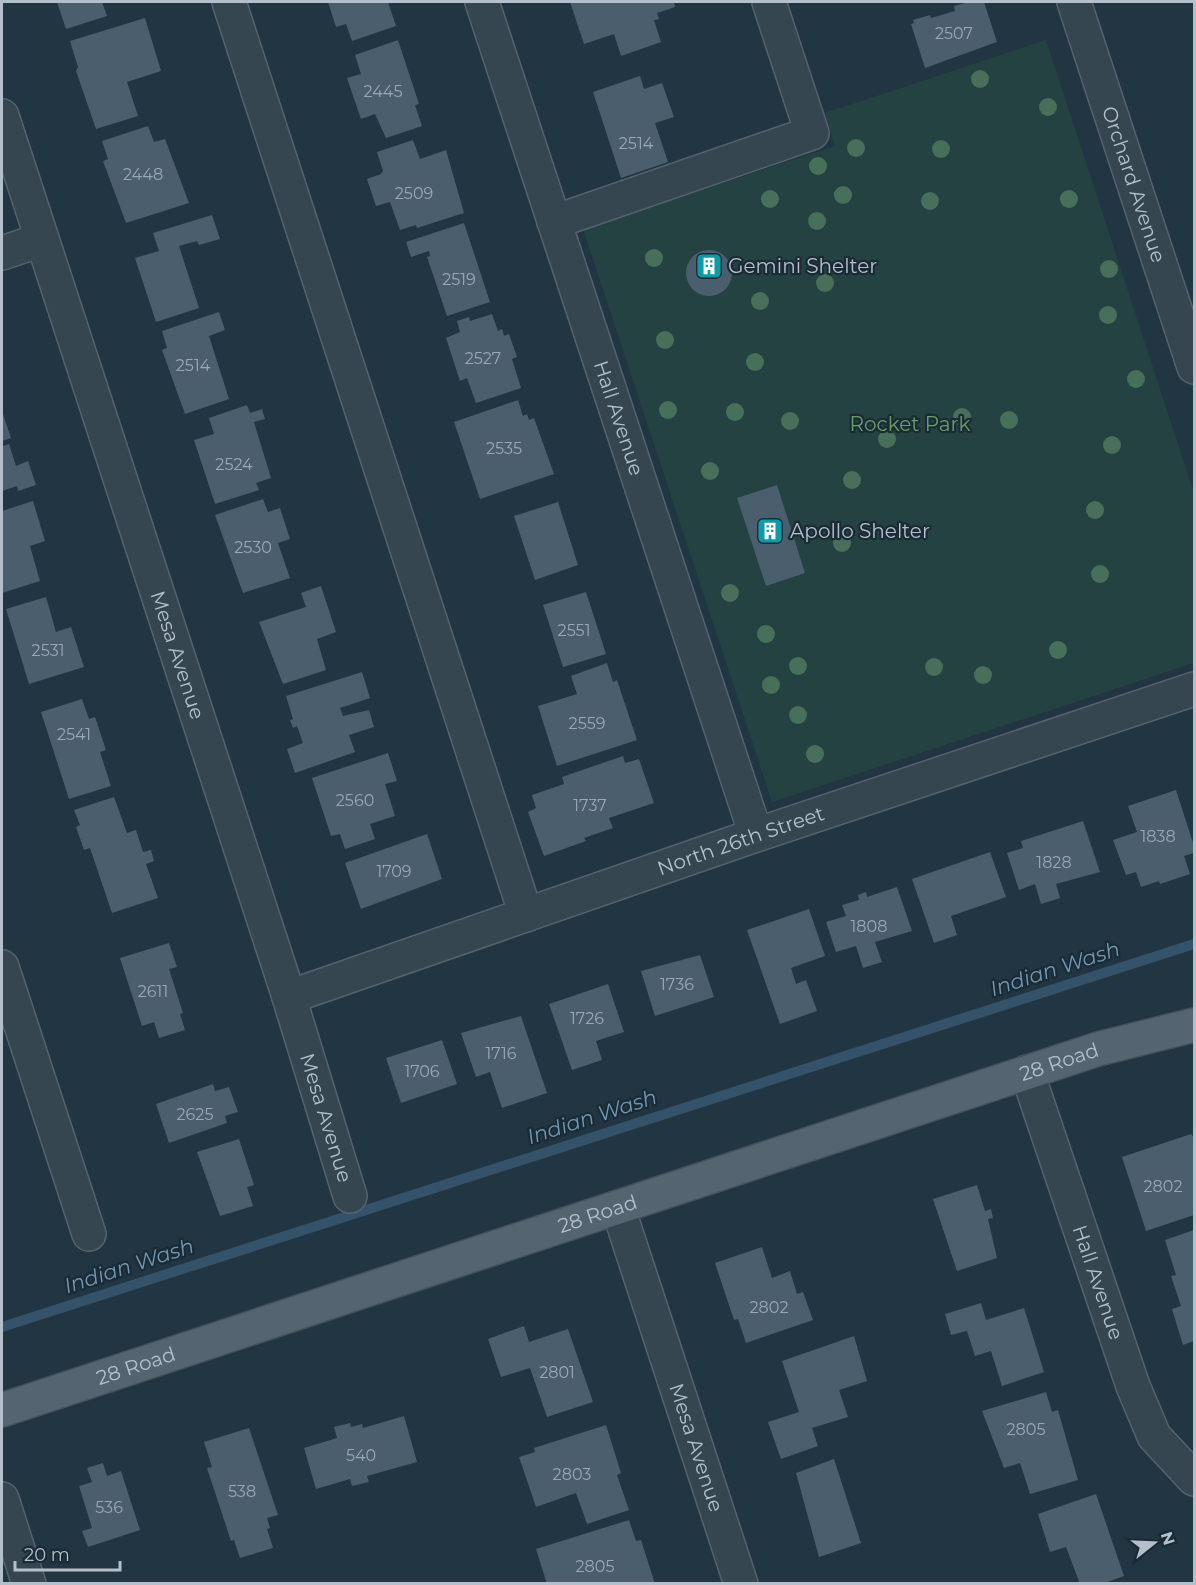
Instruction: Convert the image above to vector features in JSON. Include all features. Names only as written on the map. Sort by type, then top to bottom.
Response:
[{"type":"main road","name":"28 Road","points":[[2,1410],[1027,1072],[1120,1043],[1194,1025]]},
{"type":"street","points":[[229,2],[526,915]]},
{"type":"street","name":"Hall Avenue","points":[[482,2],[756,836]]},
{"type":"street","points":[[554,222],[812,133],[769,2]]},
{"type":"street","name":"Orchard Avenue","points":[[1074,2],[1194,367]]},
{"type":"street","name":"Mesa Avenue","points":[[2,116],[288,997],[350,1196]]},
{"type":"street","points":[[2,253],[41,240]]},
{"type":"street","name":"North 26th Street","points":[[288,997],[1194,689]]},
{"type":"street","points":[[2,967],[89,1234]]},
{"type":"street","name":"Hall Avenue","points":[[1027,1072],[1133,1386],[1154,1436],[1194,1479]]},
{"type":"street","name":"Mesa Avenue","points":[[618,1208],[741,1584]]},
{"type":"street","points":[[2,1499],[29,1584]]},
{"type":"green space","name":"Rocket Park","points":[[1046,40],[1194,493],[1194,663],[772,802],[583,229],[835,146],[825,113]]},
{"type":"building","points":[[57,2],[102,2],[107,16],[66,29]]},
{"type":"building","points":[[328,2],[388,2],[396,26],[352,41],[346,24],[336,27]]},
{"type":"building","points":[[570,2],[674,2],[675,7],[657,13],[659,19],[654,20],[661,42],[621,56],[614,34],[584,44]]},
{"type":"building","points":[[969,2],[984,2],[997,42],[925,68],[911,24],[914,23],[913,20],[930,15],[931,18],[955,11],[954,6]]},
{"type":"building","points":[[145,18],[161,71],[127,82],[138,116],[96,129],[76,71],[78,67],[70,41]]},
{"type":"building","points":[[398,40],[419,104],[415,105],[422,126],[386,138],[375,114],[361,119],[347,78],[361,74],[355,55]]},
{"type":"building","points":[[640,76],[644,89],[662,83],[674,117],[655,123],[668,162],[621,178],[593,92]]},
{"type":"building","points":[[148,126],[154,142],[165,139],[189,203],[126,223],[103,161],[108,159],[102,141]]},
{"type":"building","points":[[413,140],[420,159],[446,150],[464,213],[417,228],[416,225],[400,230],[390,202],[376,206],[367,179],[383,171],[377,152]]},
{"type":"building","points":[[212,215],[220,239],[199,245],[197,241],[179,246],[199,308],[156,322],[135,258],[159,251],[153,233]]},
{"type":"building","points":[[464,223],[490,302],[447,316],[427,257],[430,256],[429,251],[411,257],[406,242]]},
{"type":"building","name":"Gemini Shelter","points":[[709,250],[725,257],[732,273],[725,289],[709,296],[693,289],[686,273],[693,257]]},
{"type":"building","points":[[219,312],[225,330],[209,336],[229,399],[185,414],[162,350],[167,348],[162,331]]},
{"type":"building","points":[[492,314],[498,331],[502,329],[504,336],[509,334],[517,357],[512,359],[521,388],[476,403],[467,378],[460,381],[446,338],[460,332],[457,321],[469,317],[470,321]]},
{"type":"building","points":[[518,400],[523,416],[527,414],[529,420],[534,418],[554,474],[480,499],[454,422]]},
{"type":"building","points":[[247,405],[250,413],[262,409],[265,419],[254,422],[271,478],[256,483],[259,490],[215,504],[194,440],[214,434],[209,418]]},
{"type":"building","points":[[2,411],[11,438],[2,441]]},
{"type":"building","points":[[2,442],[3,446],[9,444],[16,466],[28,461],[36,485],[18,491],[17,486],[2,491]]},
{"type":"building","name":"Apollo Shelter","points":[[777,485],[805,573],[766,586],[737,498]]},
{"type":"building","points":[[263,499],[268,512],[280,508],[290,539],[278,543],[290,578],[243,593],[215,515]]},
{"type":"building","points":[[33,501],[45,541],[30,546],[40,581],[2,593],[2,511]]},
{"type":"building","points":[[558,502],[578,565],[535,580],[514,516]]},
{"type":"building","points":[[321,586],[336,632],[317,639],[326,670],[283,684],[259,622],[306,607],[301,593]]},
{"type":"building","points":[[586,592],[606,654],[563,667],[543,605]]},
{"type":"building","points":[[46,597],[56,632],[71,627],[84,667],[29,684],[6,609]]},
{"type":"building","points":[[607,663],[613,682],[617,680],[637,740],[557,766],[538,706],[577,694],[571,676]]},
{"type":"building","points":[[362,672],[370,698],[340,708],[343,716],[369,710],[374,727],[349,735],[355,752],[295,773],[287,749],[303,743],[297,726],[293,728],[290,720],[293,719],[286,696]]},
{"type":"building","points":[[82,699],[89,719],[95,717],[106,750],[100,752],[111,786],[69,799],[41,712]]},
{"type":"building","points":[[388,753],[397,781],[385,784],[395,816],[370,824],[375,839],[345,849],[340,834],[331,836],[312,778]]},
{"type":"building","points":[[623,756],[625,763],[639,759],[654,803],[609,818],[613,828],[584,838],[586,841],[544,856],[528,812],[536,808],[532,795],[564,784],[562,777]]},
{"type":"building","points":[[1176,790],[1194,846],[1194,853],[1184,856],[1190,874],[1160,884],[1159,881],[1141,887],[1136,872],[1126,875],[1113,840],[1137,832],[1128,806]]},
{"type":"building","points":[[114,797],[127,833],[136,830],[143,852],[151,850],[154,861],[146,864],[158,898],[112,913],[90,848],[84,850],[76,827],[80,825],[74,810]]},
{"type":"building","points":[[1083,821],[1100,872],[1056,884],[1060,898],[1041,904],[1035,884],[1019,890],[1007,853],[1023,848],[1021,841]]},
{"type":"building","points":[[427,834],[442,879],[361,909],[345,863]]},
{"type":"building","points":[[990,852],[1006,897],[951,916],[957,935],[934,943],[912,879]]},
{"type":"building","points":[[897,887],[912,931],[875,942],[882,962],[863,968],[856,946],[836,952],[826,922],[846,916],[842,905],[859,900],[858,895],[866,892],[867,897]]},
{"type":"building","points":[[809,909],[825,956],[791,968],[796,984],[806,980],[817,1011],[780,1024],[747,930]]},
{"type":"building","points":[[169,943],[177,967],[169,969],[183,1013],[180,1014],[185,1030],[159,1038],[154,1022],[142,1026],[120,958]]},
{"type":"building","points":[[700,955],[714,997],[655,1016],[641,971]]},
{"type":"building","points":[[608,984],[624,1032],[596,1041],[602,1060],[572,1070],[549,1004]]},
{"type":"building","points":[[521,1016],[547,1093],[502,1108],[490,1072],[476,1077],[461,1033]]},
{"type":"building","points":[[442,1040],[457,1084],[401,1103],[386,1058]]},
{"type":"building","points":[[213,1084],[215,1091],[229,1087],[238,1112],[225,1116],[227,1123],[169,1143],[156,1104]]},
{"type":"building","points":[[1191,1134],[1194,1138],[1194,1215],[1146,1231],[1122,1157]]},
{"type":"building","points":[[239,1139],[254,1185],[247,1187],[253,1206],[220,1216],[197,1152]]},
{"type":"building","points":[[977,1185],[985,1211],[991,1209],[993,1218],[988,1219],[997,1258],[957,1271],[933,1199]]},
{"type":"building","points":[[1194,1230],[1194,1341],[1183,1345],[1172,1309],[1181,1306],[1171,1276],[1176,1275],[1165,1240]]},
{"type":"building","points":[[762,1247],[772,1278],[790,1271],[797,1294],[803,1292],[813,1320],[746,1343],[738,1319],[734,1320],[715,1263]]},
{"type":"building","points":[[981,1303],[986,1320],[1024,1308],[1044,1372],[1002,1386],[991,1351],[975,1356],[967,1331],[951,1335],[945,1314]]},
{"type":"building","points":[[524,1326],[529,1342],[568,1329],[593,1402],[547,1417],[530,1368],[501,1377],[488,1339]]},
{"type":"building","points":[[854,1336],[867,1381],[839,1390],[848,1417],[812,1428],[818,1446],[781,1459],[768,1422],[799,1412],[782,1361]]},
{"type":"building","points":[[1046,1392],[1052,1412],[1058,1410],[1078,1480],[1030,1494],[1020,1463],[1004,1468],[982,1411]]},
{"type":"building","points":[[404,1416],[417,1462],[367,1476],[369,1482],[352,1486],[350,1479],[316,1489],[304,1448],[337,1438],[334,1427],[350,1423],[351,1427],[362,1424],[363,1428]]},
{"type":"building","points":[[606,1425],[621,1473],[617,1475],[629,1510],[587,1524],[576,1493],[536,1507],[519,1457],[535,1452],[534,1448]]},
{"type":"building","points":[[249,1428],[278,1515],[267,1518],[270,1528],[267,1529],[273,1548],[240,1558],[234,1540],[231,1541],[207,1468],[212,1467],[204,1442]]},
{"type":"building","points":[[834,1459],[861,1543],[819,1557],[796,1473]]},
{"type":"building","points":[[103,1463],[107,1476],[121,1471],[140,1530],[88,1547],[82,1531],[92,1528],[79,1486],[92,1482],[87,1468]]},
{"type":"building","points":[[1096,1494],[1124,1576],[1102,1584],[1080,1584],[1066,1547],[1050,1552],[1038,1514]]},
{"type":"building","points":[[629,1520],[636,1541],[641,1540],[655,1584],[547,1584],[536,1549]]},
{"type":"waterway","name":"Indian Wash","points":[[2,1327],[1194,944]]},
{"type":"place","name":"Gemini Shelter","points":[[709,266]]},
{"type":"place","name":"Apollo Shelter","points":[[770,531]]}]
